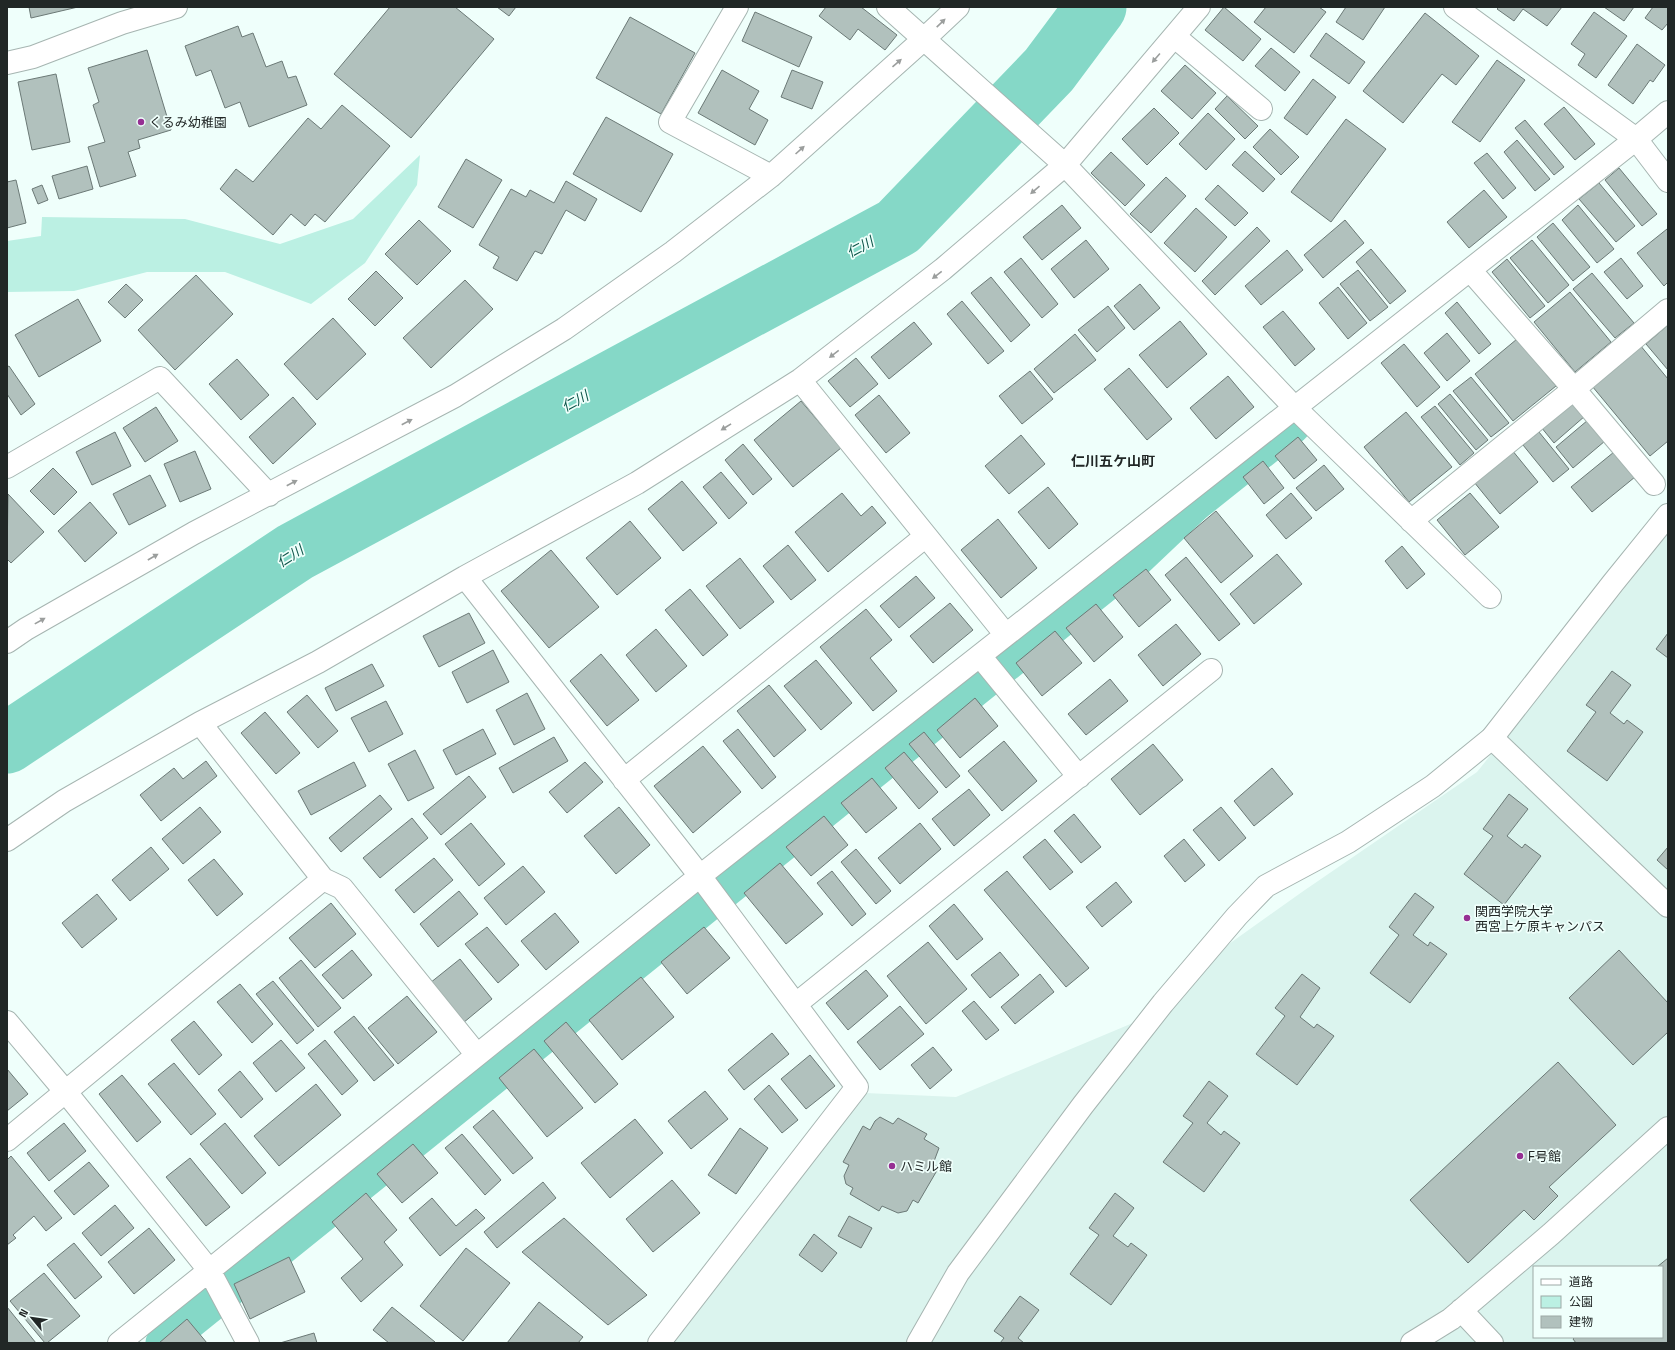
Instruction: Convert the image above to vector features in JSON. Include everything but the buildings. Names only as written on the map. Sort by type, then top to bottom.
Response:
[{"type":"street","points":[[7,63],[33,57],[122,23],[176,7]]},
{"type":"street","points":[[737,7],[670,122],[771,176]]},
{"type":"street","points":[[888,7],[1065,165],[1295,408],[1490,597]]},
{"type":"street","points":[[7,642],[26,629],[194,533],[269,495],[455,396],[564,329],[673,252],[771,176],[958,7]]},
{"type":"street","points":[[7,840],[64,801],[200,724],[318,662],[465,577],[637,483],[800,380],[943,269],[1065,165],[1199,7]]},
{"type":"street","points":[[1455,7],[1636,139],[1668,181]]},
{"type":"street","points":[[1175,37],[1261,109]]},
{"type":"street","points":[[119,1343],[700,876],[1636,139],[1668,112]]},
{"type":"street","points":[[1470,270],[1574,389],[1654,484]]},
{"type":"street","points":[[1411,521],[1574,389],[1668,310]]},
{"type":"street","points":[[7,467],[160,378],[269,495]]},
{"type":"street","points":[[800,380],[1006,635]]},
{"type":"street","points":[[918,1343],[958,1273],[1055,1142],[1163,1003],[1237,916],[1266,886],[1348,842],[1433,786],[1492,738],[1668,515]]},
{"type":"street","points":[[624,780],[926,536]]},
{"type":"street","points":[[465,577],[700,876],[857,1086],[658,1343]]},
{"type":"street","points":[[980,656],[1079,777]]},
{"type":"street","points":[[796,1004],[1211,670]]},
{"type":"street","points":[[200,724],[323,879],[342,888],[477,1054]]},
{"type":"street","points":[[1492,738],[1668,906]]},
{"type":"street","points":[[7,1140],[323,879]]},
{"type":"street","points":[[7,1022],[65,1091],[209,1270],[248,1343]]},
{"type":"street","points":[[1412,1343],[1451,1319],[1551,1234],[1668,1128]]},
{"type":"street","points":[[1461,1310],[1492,1343]]},
{"type":"shaded area","name":"関西学院大学 西宮上ケ原キャンパス","points":[[1668,534],[1668,1343],[669,1343],[865,1093],[956,1097],[1171,1007],[1229,944],[1477,772]]},
{"type":"green space","points":[[420,155],[417,185],[365,263],[311,304],[225,272],[147,272],[74,291],[7,292],[7,241],[41,236],[42,217],[185,219],[280,244],[353,219]]},
{"type":"waterway","name":"仁川","points":[[7,743],[295,552],[898,227],[1049,70],[1096,7]]},
{"type":"waterway","points":[[163,1343],[1138,558],[1195,504],[1293,426]]},
{"type":"place","name":"くるみ幼稚園","points":[[141,122]]},
{"type":"place","name":"関西学院大学 西宮上ケ原キャンパス","points":[[1467,918]]},
{"type":"place","name":"F号館","points":[[1520,1156]]},
{"type":"place","name":"ハミル館","points":[[892,1166]]},
{"type":"district","name":"仁川五ケ山町","points":[[1113,461]]}]
